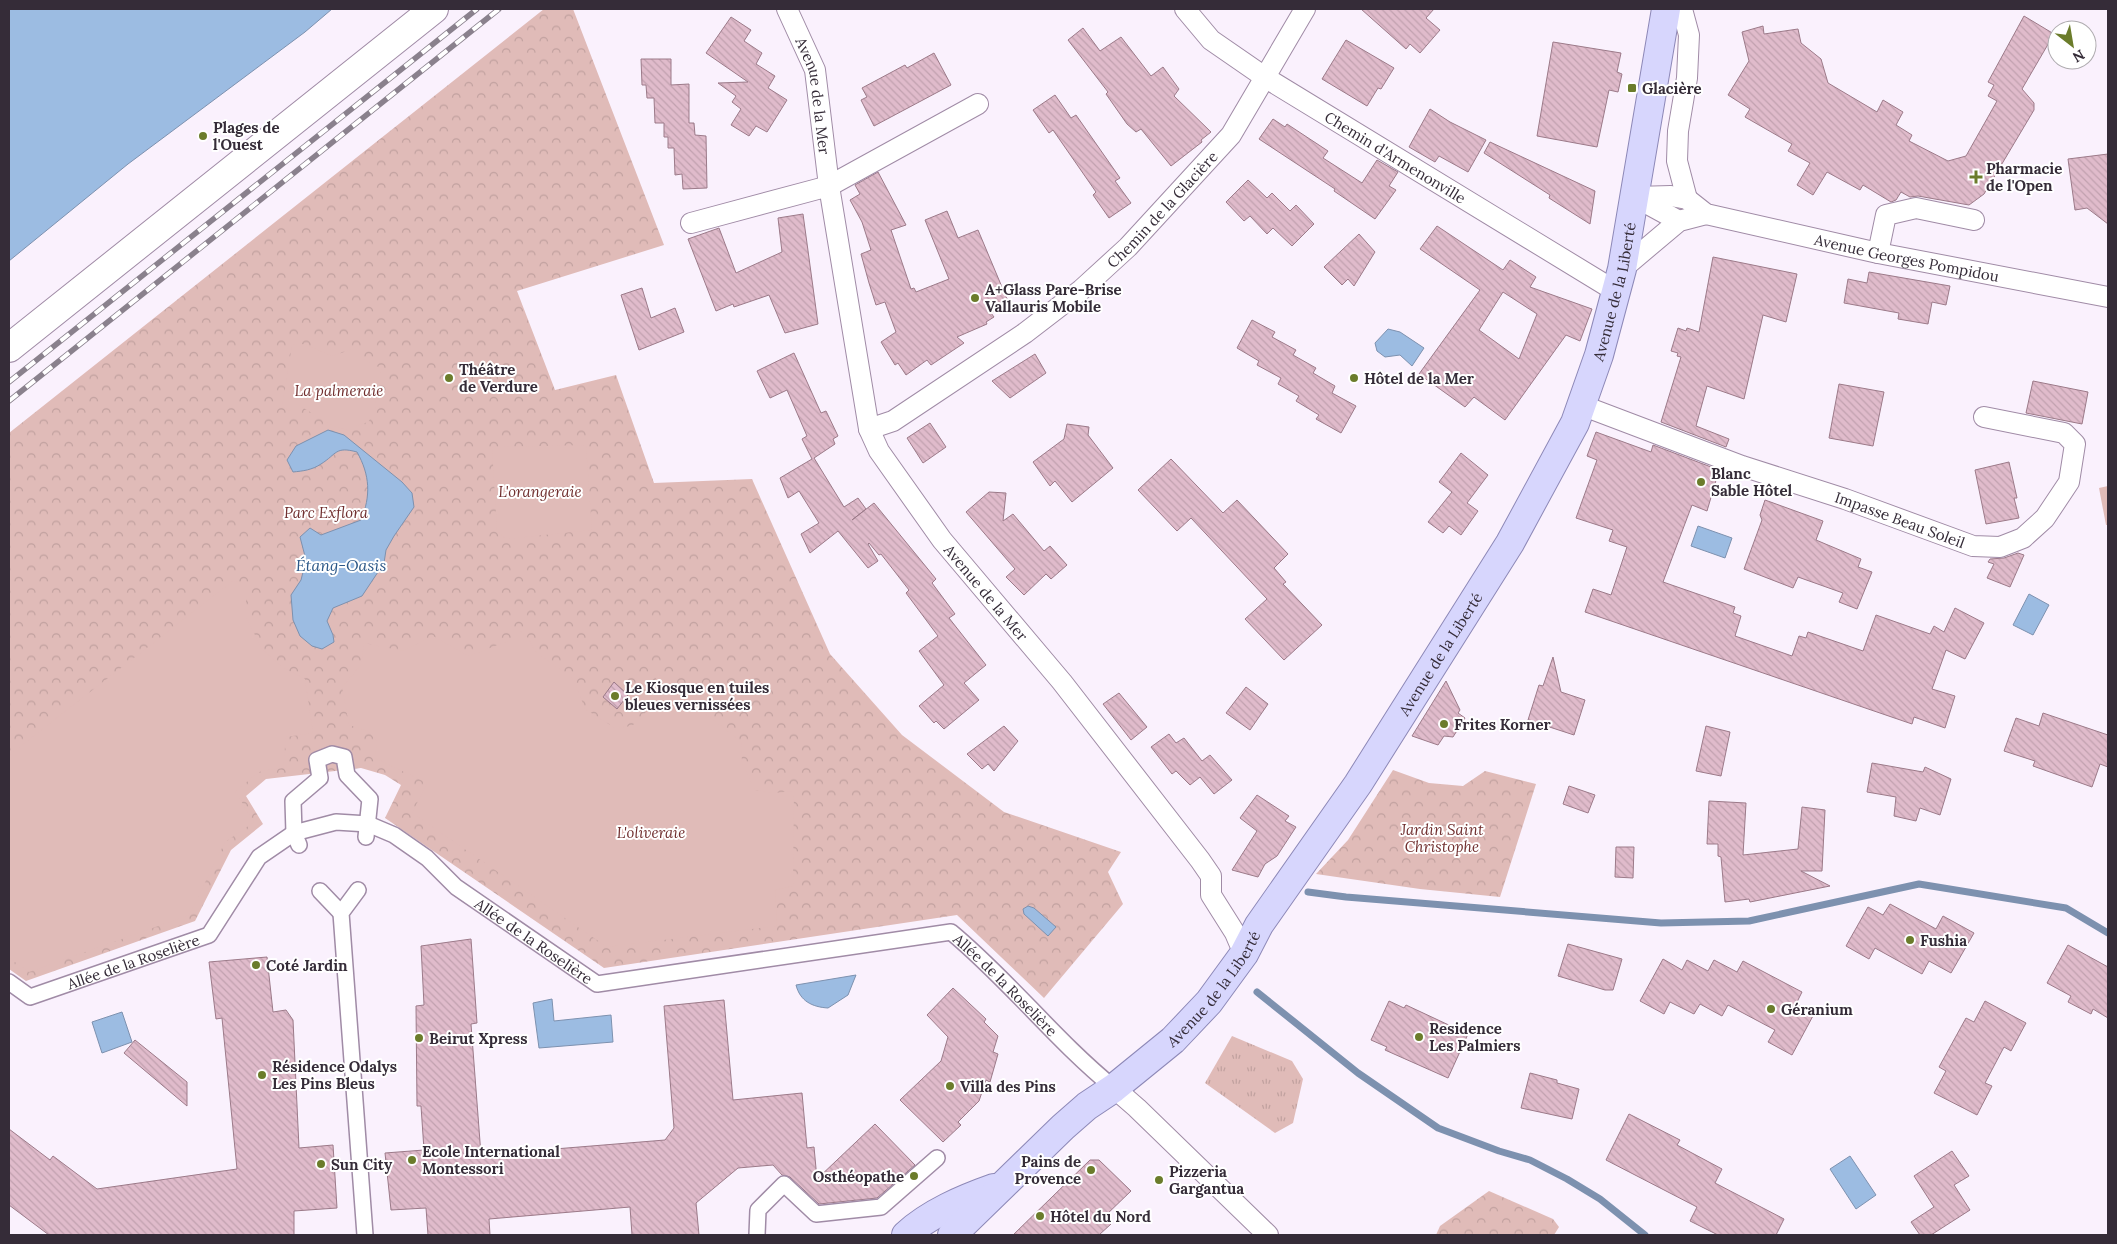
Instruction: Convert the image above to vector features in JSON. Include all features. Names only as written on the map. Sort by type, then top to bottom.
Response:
[{"type":"main road","points":[[9,348],[434,9]]},
{"type":"main road","name":"Avenue de la Liberté","points":[[952,1235],[1063,1127],[1087,1106],[1114,1088],[1189,1025],[1209,1002],[1244,954],[1260,925],[1358,784],[1469,609],[1539,491],[1575,423],[1599,355],[1620,281],[1666,9]]},
{"type":"main road","points":[[906,1235],[917,1225],[967,1198],[1005,1184]]},
{"type":"street","name":"Avenue de la Mer","points":[[787,9],[815,70],[829,186],[869,429],[878,451],[942,540],[1062,682],[1211,876],[1210,895],[1235,934],[1244,954]]},
{"type":"street","name":"Chemin d'Armenonville","points":[[1185,9],[1211,40],[1266,78],[1620,281]]},
{"type":"street","name":"Chemin de la Glacière","points":[[869,429],[893,421],[1025,333],[1081,290],[1154,221],[1231,136],[1305,9]]},
{"type":"street","points":[[1634,197],[1671,196],[1687,199],[1677,161],[1678,131],[1687,78],[1690,35],[1682,9]]},
{"type":"street","points":[[691,223],[829,186],[978,104]]},
{"type":"street","points":[[1634,197],[1679,221]]},
{"type":"street","name":"Avenue Georges Pompidou","points":[[1687,199],[1706,214],[1878,253],[2108,297]]},
{"type":"street","points":[[1878,253],[1886,215],[1916,208],[1974,220]]},
{"type":"street","name":"Avenue Georges Pompidou","points":[[1620,281],[1679,221],[1706,214]]},
{"type":"street","name":"Impasse Beau Soleil","points":[[1581,406],[1742,466],[1845,499],[1973,546],[2000,547],[2023,538],[2045,518],[2069,482],[2075,444],[2064,433],[1984,417]]},
{"type":"street","points":[[297,839],[293,801],[320,778],[317,760],[332,754],[344,757],[347,775],[370,799],[367,831]]},
{"type":"street","name":"Allée de la Roselière","points":[[9,982],[30,997],[209,936],[259,857],[336,822],[367,831],[394,835],[420,854],[456,887],[597,984],[951,932],[980,955],[1081,1060],[1114,1088]]},
{"type":"street","points":[[341,913],[358,890]]},
{"type":"street","points":[[320,891],[341,913],[365,1235]]},
{"type":"street","points":[[1114,1088],[1268,1235]]},
{"type":"street","points":[[757,1235],[758,1210],[784,1184],[816,1214],[881,1208],[937,1158]]},
{"type":"green space","name":"Parc Exflora","points":[[544,9],[573,9],[664,245],[517,291],[555,390],[616,375],[654,483],[752,479],[830,654],[902,735],[1004,812],[1121,852],[1108,872],[1123,904],[1044,998],[957,915],[604,968],[385,818],[401,785],[385,775],[361,768],[266,779],[246,796],[263,824],[231,850],[195,921],[26,981],[9,969],[9,433]]},
{"type":"green space","name":"La palmeraie","points":[[305,344],[332,356],[353,349],[362,358],[382,369],[374,390],[376,411],[368,422],[356,426],[351,431],[333,426],[297,404],[291,411],[282,407],[292,345]]},
{"type":"green space","name":"L'orangeraie","points":[[586,445],[592,530],[506,539],[497,531],[492,447]]},
{"type":"green space","points":[[2108,486],[2108,525],[2106,525],[2099,488]]},
{"type":"green space","points":[[233,581],[246,583],[246,617],[262,649],[282,667],[305,679],[313,733],[286,737],[283,768],[261,771],[235,791],[254,822],[225,842],[189,915],[29,972],[9,958],[9,755]]},
{"type":"green space","name":"L'oliveraie","points":[[519,630],[528,638],[535,651],[574,680],[585,709],[615,728],[632,726],[651,707],[652,688],[658,674],[741,741],[742,763],[755,790],[774,793],[794,791],[793,886],[775,890],[777,926],[607,947],[412,813],[427,783],[375,758],[377,741],[368,731],[349,725],[342,687],[361,665],[364,643],[403,651],[433,636],[469,656],[508,641]]},
{"type":"green space","name":"Jardin Saint Christophe","points":[[1393,770],[1429,783],[1463,786],[1485,771],[1536,784],[1500,897],[1420,889],[1316,874],[1348,840]]},
{"type":"green space","points":[[1232,1036],[1292,1061],[1303,1079],[1293,1123],[1275,1133],[1205,1083]]},
{"type":"green space","points":[[1489,1191],[1553,1219],[1559,1227],[1554,1235],[1436,1235],[1440,1226]]},
{"type":"water","points":[[9,9],[332,9],[305,32],[128,164],[9,261]]},
{"type":"water","points":[[1388,329],[1400,332],[1424,348],[1412,366],[1400,355],[1385,357],[1377,351],[1375,343]]},
{"type":"water","name":"Étang-Oasis","points":[[328,430],[344,435],[402,482],[412,493],[414,507],[394,536],[386,550],[384,563],[362,596],[333,608],[327,621],[334,642],[322,649],[312,646],[300,636],[293,620],[291,595],[301,580],[306,560],[300,537],[310,528],[321,535],[361,520],[368,494],[365,469],[357,452],[350,450],[340,451],[314,468],[293,472],[287,460],[296,446]]},
{"type":"water","points":[[1698,526],[1732,538],[1725,558],[1691,546]]},
{"type":"water","points":[[2029,594],[2049,605],[2033,635],[2013,625]]},
{"type":"water","points":[[1028,906],[1034,908],[1056,927],[1048,936],[1024,914],[1023,909]]},
{"type":"water","points":[[856,975],[848,995],[828,1008],[812,1005],[800,995],[796,985]]},
{"type":"water","points":[[552,999],[554,1021],[611,1015],[613,1042],[539,1048],[533,1003]]},
{"type":"water","points":[[122,1012],[132,1042],[102,1053],[92,1022]]},
{"type":"water","points":[[1850,1156],[1876,1195],[1856,1209],[1830,1169]]},
{"type":"building","points":[[1361,9],[1434,9],[1426,18],[1440,30],[1420,53],[1410,44],[1406,49]]},
{"type":"building","points":[[2024,16],[2047,30],[2047,46],[2022,89],[2034,103],[2034,110],[1984,194],[1969,205],[1918,196],[1910,197],[1901,192],[1896,200],[1891,202],[1863,185],[1860,190],[1827,172],[1813,195],[1797,185],[1810,163],[1788,151],[1792,144],[1745,117],[1750,109],[1728,95],[1749,61],[1742,32],[1763,26],[1764,34],[1798,29],[1801,43],[1821,59],[1828,83],[1877,112],[1883,100],[1903,112],[1896,125],[1912,135],[1909,141],[1948,161],[1966,156],[1997,101],[1988,96],[1994,85],[1988,82]]},
{"type":"building","points":[[731,17],[751,30],[744,41],[762,53],[756,64],[775,76],[768,88],[787,100],[767,132],[756,126],[749,136],[731,125],[741,109],[732,102],[736,96],[718,83],[748,82],[706,53]]},
{"type":"building","points":[[1083,28],[1100,51],[1121,37],[1151,76],[1163,67],[1179,89],[1174,96],[1211,132],[1201,140],[1202,142],[1171,166],[1141,129],[1136,132],[1127,124],[1106,94],[1108,92],[1068,40]]},
{"type":"building","points":[[1346,40],[1394,68],[1381,89],[1378,88],[1367,106],[1322,79]]},
{"type":"building","points":[[1553,42],[1621,53],[1617,72],[1622,74],[1618,92],[1609,90],[1597,147],[1537,136]]},
{"type":"building","points":[[934,53],[951,85],[874,126],[861,100],[867,97],[862,88],[905,65],[907,68]]},
{"type":"building","points":[[641,59],[671,59],[671,85],[689,84],[689,123],[694,123],[695,135],[706,136],[707,188],[683,189],[682,174],[675,175],[674,148],[668,148],[668,137],[664,137],[664,123],[655,123],[654,98],[647,98],[646,85],[642,85]]},
{"type":"building","points":[[1055,95],[1071,118],[1076,115],[1120,178],[1115,181],[1131,203],[1109,218],[1093,195],[1096,192],[1053,130],[1049,133],[1033,110]]},
{"type":"building","points":[[1430,109],[1450,122],[1486,140],[1468,172],[1439,156],[1435,162],[1409,147]]},
{"type":"building","points":[[1273,119],[1285,127],[1287,124],[1328,151],[1323,158],[1362,183],[1377,160],[1398,172],[1389,186],[1396,190],[1375,219],[1334,191],[1335,189],[1259,139]]},
{"type":"building","points":[[1490,142],[1595,191],[1590,224],[1549,198],[1550,195],[1484,153]]},
{"type":"building","points":[[2108,154],[2108,224],[2087,208],[2075,210],[2068,159]]},
{"type":"building","points":[[878,172],[906,225],[891,230],[911,289],[914,288],[916,292],[949,279],[925,220],[947,211],[958,238],[978,230],[1007,299],[1000,303],[1001,307],[991,313],[994,317],[986,322],[987,324],[957,337],[964,343],[931,365],[927,360],[906,375],[898,363],[895,365],[881,342],[896,332],[885,302],[876,305],[861,254],[871,250],[862,222],[850,200],[860,194],[855,185]]},
{"type":"building","points":[[1248,180],[1267,198],[1272,193],[1290,211],[1296,205],[1314,224],[1292,246],[1273,228],[1267,234],[1250,216],[1244,221],[1226,202]]},
{"type":"building","points":[[803,214],[818,324],[785,333],[769,295],[734,307],[733,304],[716,311],[688,239],[719,228],[736,273],[782,252],[778,218]]},
{"type":"building","points":[[1437,226],[1503,270],[1510,260],[1536,277],[1530,287],[1592,309],[1580,341],[1566,335],[1505,420],[1474,397],[1465,407],[1419,374],[1480,290],[1420,249]],"holes":[[[1503,292],[1537,314],[1519,359],[1479,330]]]},
{"type":"building","points":[[1359,234],[1375,252],[1354,286],[1348,279],[1342,285],[1324,267]]},
{"type":"building","points":[[1713,257],[1797,274],[1786,322],[1763,315],[1744,399],[1707,386],[1696,426],[1729,439],[1726,447],[1661,422],[1681,357],[1677,356],[1678,353],[1671,351],[1678,328],[1686,331],[1687,328],[1699,332]]},
{"type":"building","points":[[1869,272],[1950,286],[1946,305],[1932,302],[1928,324],[1898,319],[1899,313],[1844,303],[1848,279],[1867,283]]},
{"type":"building","points":[[642,288],[651,318],[675,308],[684,332],[639,350],[621,295]]},
{"type":"building","points":[[1252,320],[1275,332],[1272,337],[1296,350],[1293,355],[1316,368],[1313,373],[1335,386],[1332,393],[1356,406],[1341,433],[1316,419],[1319,415],[1296,401],[1299,396],[1278,384],[1281,378],[1257,365],[1259,361],[1237,348]]},
{"type":"building","points":[[794,353],[821,413],[826,411],[838,436],[833,439],[835,444],[814,458],[844,507],[858,498],[866,509],[852,520],[874,503],[936,579],[932,583],[955,614],[949,618],[986,665],[964,683],[979,700],[944,729],[936,721],[934,723],[919,706],[944,685],[919,651],[938,636],[906,593],[909,590],[881,554],[879,555],[869,543],[878,561],[868,568],[838,531],[810,553],[801,534],[819,523],[799,491],[788,498],[780,478],[812,459],[802,439],[807,436],[787,390],[770,398],[757,371]]},
{"type":"building","points":[[1035,354],[1046,373],[1010,398],[992,381]]},
{"type":"building","points":[[2033,381],[2088,392],[2082,424],[2026,413]]},
{"type":"building","points":[[1839,384],[1884,392],[1873,446],[1829,438]]},
{"type":"building","points":[[930,423],[946,447],[923,463],[907,438]]},
{"type":"building","points":[[1067,424],[1089,427],[1088,435],[1113,468],[1072,502],[1055,481],[1050,486],[1033,462],[1064,439]]},
{"type":"building","points":[[1596,432],[1651,452],[1653,445],[1719,470],[1707,511],[1692,505],[1663,582],[1735,607],[1733,613],[1741,616],[1735,636],[1792,656],[1799,636],[1806,638],[1808,632],[1863,651],[1876,615],[1930,634],[1934,626],[1944,632],[1955,608],[1984,623],[1965,659],[1946,650],[1932,689],[1955,696],[1945,728],[1914,717],[1912,724],[1585,612],[1593,589],[1611,595],[1627,547],[1609,541],[1613,530],[1576,518],[1597,460],[1587,456]]},
{"type":"building","points":[[1461,453],[1488,475],[1467,503],[1478,511],[1461,535],[1449,526],[1443,533],[1428,522],[1452,492],[1439,482]]},
{"type":"building","points":[[1171,459],[1223,513],[1237,500],[1288,554],[1274,568],[1286,582],[1283,584],[1322,625],[1284,660],[1245,619],[1267,599],[1191,518],[1177,531],[1138,490]]},
{"type":"building","points":[[2009,462],[2017,498],[2014,498],[2019,518],[1986,524],[1975,470]]},
{"type":"building","points":[[989,492],[1006,493],[1003,521],[1013,514],[1044,551],[1050,546],[1067,565],[1051,579],[1046,574],[1024,595],[1006,577],[1015,569],[966,512]]},
{"type":"building","points":[[1765,500],[1823,521],[1816,540],[1861,559],[1858,567],[1872,572],[1857,609],[1839,602],[1843,593],[1798,577],[1793,588],[1744,569],[1762,520],[1760,515]]},
{"type":"building","points":[[2018,553],[2024,555],[2010,587],[1987,578],[1994,564],[1988,562],[1990,559],[2004,558]]},
{"type":"building","points":[[1553,657],[1561,692],[1585,700],[1574,735],[1528,720],[1539,685],[1543,686]]},
{"type":"building","points":[[1446,681],[1460,710],[1458,713],[1465,718],[1453,737],[1444,736],[1438,745],[1412,736]]},
{"type":"building","name":"Le Kiosque en tuiles bleues vernissées","points":[[614,682],[628,695],[617,709],[603,697]]},
{"type":"building","points":[[1246,687],[1268,704],[1250,730],[1226,713]]},
{"type":"building","points":[[1119,693],[1147,727],[1131,740],[1103,704]]},
{"type":"building","points":[[2043,713],[2108,735],[2108,767],[2100,764],[2092,787],[2033,766],[2035,761],[2004,751],[2016,718],[2039,726]]},
{"type":"building","points":[[1004,726],[1018,741],[994,771],[988,764],[982,769],[967,754]]},
{"type":"building","points":[[1706,726],[1730,732],[1721,776],[1696,771]]},
{"type":"building","points":[[1169,734],[1176,743],[1184,738],[1202,761],[1210,755],[1232,780],[1214,794],[1200,777],[1190,785],[1176,771],[1172,774],[1151,747]]},
{"type":"building","points":[[1872,763],[1923,772],[1925,767],[1951,779],[1940,815],[1920,808],[1916,821],[1894,816],[1896,797],[1867,792]]},
{"type":"building","points":[[1569,786],[1595,795],[1588,813],[1563,804]]},
{"type":"building","points":[[1257,795],[1289,816],[1285,821],[1296,827],[1277,856],[1265,864],[1258,877],[1232,870],[1257,831],[1240,818]]},
{"type":"building","points":[[1709,801],[1746,803],[1743,855],[1798,849],[1802,807],[1825,810],[1822,871],[1801,871],[1830,886],[1750,902],[1749,899],[1725,902],[1718,844],[1707,844]]},
{"type":"building","points":[[1616,847],[1634,847],[1633,878],[1615,877]]},
{"type":"building","name":"Fushia","points":[[1890,904],[1936,929],[1943,916],[1974,933],[1951,973],[1929,961],[1922,974],[1875,948],[1869,959],[1846,946],[1868,907],[1883,915]]},
{"type":"building","name":"Villa des Pins","points":[[471,939],[477,1023],[471,1024],[481,1155],[665,1140],[674,1128],[664,1006],[724,1000],[733,1100],[802,1093],[807,1148],[814,1147],[817,1179],[875,1124],[915,1165],[877,1198],[819,1204],[790,1177],[782,1175],[773,1165],[738,1168],[696,1203],[699,1235],[632,1235],[630,1207],[489,1219],[490,1235],[428,1235],[426,1208],[391,1210],[385,1153],[424,1150],[421,1106],[417,1106],[416,1006],[424,1005],[421,946]]},
{"type":"building","points":[[1568,944],[1622,959],[1613,990],[1605,990],[1558,976]]},
{"type":"building","points":[[2068,945],[2108,967],[2108,1018],[2093,1009],[2091,1014],[2068,1002],[2071,996],[2047,983]]},
{"type":"building","name":"Résidence Odalys Les Pins Bleus","points":[[267,957],[273,1012],[286,1010],[293,1020],[299,1148],[333,1145],[337,1208],[294,1211],[294,1235],[49,1235],[9,1205],[9,1129],[50,1160],[53,1156],[97,1189],[237,1169],[222,1018],[216,1019],[209,962]]},
{"type":"building","name":"Géranium","points":[[1663,959],[1682,970],[1687,960],[1708,971],[1714,960],[1737,972],[1743,961],[1802,992],[1796,1004],[1814,1014],[1792,1055],[1768,1042],[1775,1030],[1728,1005],[1722,1016],[1700,1004],[1694,1014],[1670,1002],[1664,1014],[1640,1001]]},
{"type":"building","points":[[953,988],[986,1019],[984,1022],[998,1036],[993,1052],[998,1054],[990,1082],[986,1080],[979,1101],[958,1122],[961,1125],[943,1142],[900,1100],[941,1061],[948,1037],[927,1015]]},
{"type":"building","name":"Residence Les Palmiers","points":[[1389,1001],[1404,1008],[1406,1005],[1468,1034],[1448,1078],[1385,1050],[1387,1047],[1371,1040]]},
{"type":"building","points":[[1985,1001],[2026,1023],[2011,1051],[2004,1047],[1985,1083],[1992,1086],[1977,1115],[1934,1093],[1946,1071],[1939,1067],[1966,1018],[1974,1022]]},
{"type":"building","points":[[135,1040],[187,1082],[187,1106],[124,1053]]},
{"type":"building","points":[[1530,1073],[1557,1080],[1557,1083],[1579,1089],[1572,1119],[1521,1108]]},
{"type":"building","points":[[1629,1114],[1680,1140],[1677,1145],[1722,1169],[1715,1183],[1784,1219],[1776,1235],[1718,1235],[1690,1221],[1697,1207],[1606,1160]]},
{"type":"building","points":[[1952,1151],[1969,1176],[1954,1185],[1970,1210],[1931,1235],[1920,1235],[1911,1222],[1934,1207],[1914,1176]]},
{"type":"building","points":[[1090,1160],[1099,1160],[1131,1191],[1104,1217],[1111,1224],[1099,1235],[1013,1235]]},
{"type":"waterway","points":[[1308,892],[1346,897],[1661,923],[1749,921],[1919,884],[2066,908],[2108,933]]},
{"type":"waterway","points":[[1257,992],[1358,1073],[1438,1128],[1499,1151],[1530,1160],[1567,1179],[1600,1199],[1645,1235]]},
{"type":"railway","points":[[9,382],[477,9]]},
{"type":"railway","points":[[9,401],[499,9]]},
{"type":"place","name":"Glacière","points":[[1632,88]]},
{"type":"place","name":"Plages de l'Ouest","points":[[203,136]]},
{"type":"place","name":"Pharmacie de l'Open","points":[[1976,177]]},
{"type":"place","name":"A+Glass Pare-Brise Vallauris Mobile","points":[[975,298]]},
{"type":"place","name":"Théâtre de Verdure","points":[[449,378]]},
{"type":"place","name":"Hôtel de la Mer","points":[[1354,378]]},
{"type":"place","name":"Blanc Sable Hôtel","points":[[1701,482]]},
{"type":"place","name":"Le Kiosque en tuiles bleues vernissées","points":[[615,696]]},
{"type":"place","name":"Frites Korner","points":[[1444,724]]},
{"type":"place","name":"Fushia","points":[[1910,940]]},
{"type":"place","name":"Coté Jardin","points":[[256,965]]},
{"type":"place","name":"Géranium","points":[[1771,1009]]},
{"type":"place","name":"Residence Les Palmiers","points":[[1419,1037]]},
{"type":"place","name":"Beirut Xpress","points":[[419,1038]]},
{"type":"place","name":"Résidence Odalys Les Pins Bleus","points":[[262,1075]]},
{"type":"place","name":"Villa des Pins","points":[[950,1086]]},
{"type":"place","name":"Ecole International Montessori","points":[[412,1160]]},
{"type":"place","name":"Sun City","points":[[321,1164]]},
{"type":"place","name":"Pains de Provence","points":[[1091,1170]]},
{"type":"place","name":"Osthéopathe","points":[[914,1176]]},
{"type":"place","name":"Pizzeria Gargantua","points":[[1159,1180]]},
{"type":"place","name":"Hôtel du Nord","points":[[1040,1216]]}]
